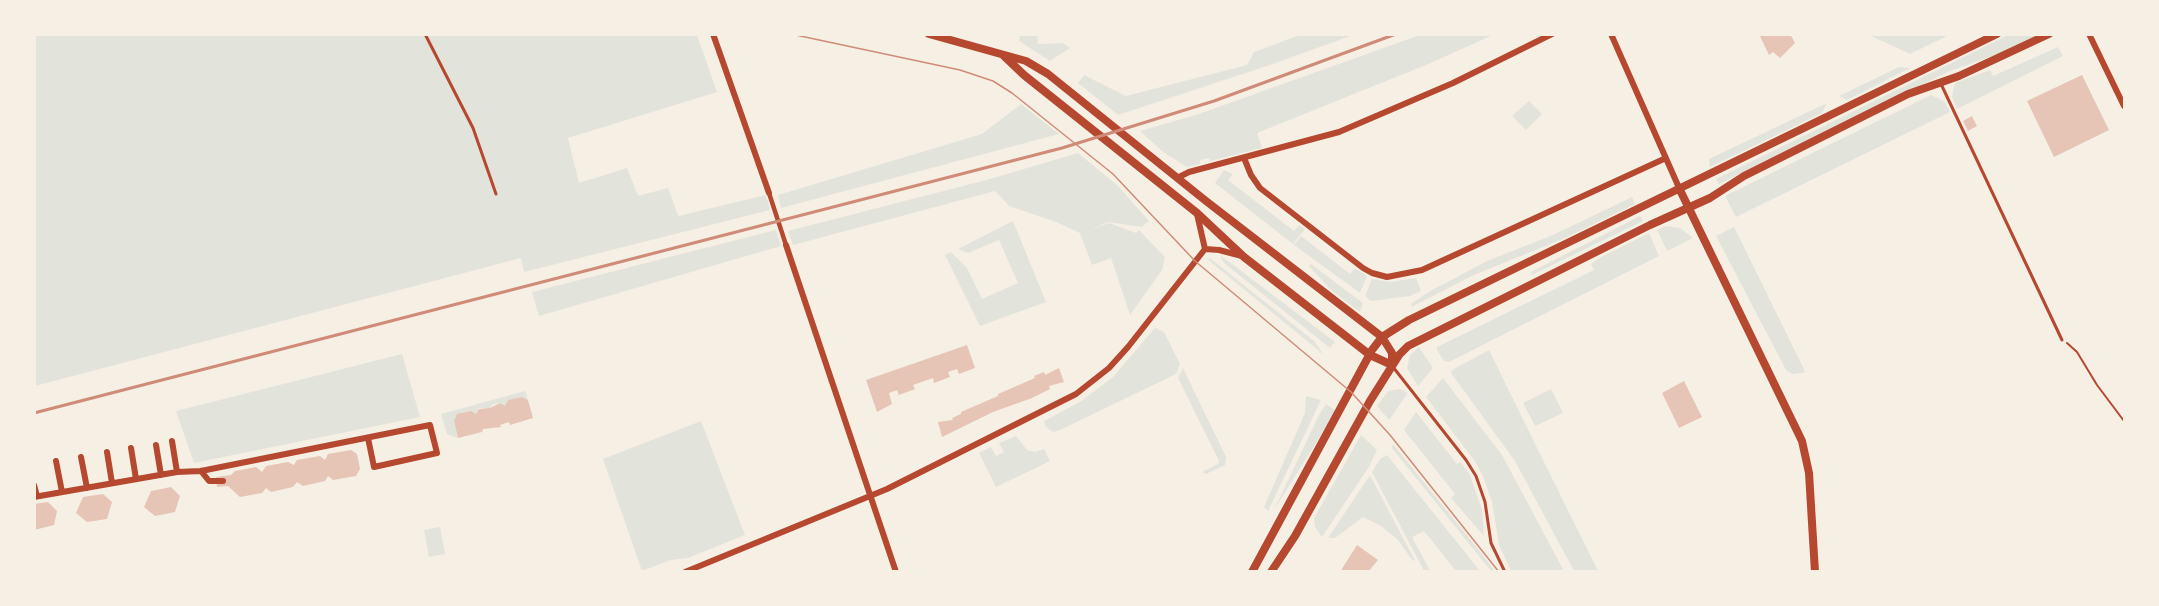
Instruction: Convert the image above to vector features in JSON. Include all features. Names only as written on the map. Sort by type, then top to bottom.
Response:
[{"type":"street","points":[[712,34],[769,193],[896,572]]},
{"type":"street","points":[[929,34],[1038,66],[1177,178],[1382,337],[1392,353],[1392,365]]},
{"type":"street","points":[[1177,178],[1212,166],[1339,132],[1438,90],[1552,34]]},
{"type":"street","points":[[1611,34],[1680,190],[1802,441],[1809,473],[1815,572]]},
{"type":"street","points":[[1252,572],[1382,337],[1409,320],[1997,34]]},
{"type":"street","points":[[1271,572],[1295,536],[1392,365],[1403,350],[1419,338],[1724,191],[1744,176],[1908,94],[1940,83],[2049,34]]},
{"type":"street","points":[[2089,34],[2124,106]]},
{"type":"street","points":[[1002,54],[1197,213],[1244,257],[1370,355],[1392,365]]},
{"type":"street","points":[[1244,158],[1251,176],[1260,188],[1363,268],[1387,277],[1422,270],[1666,158]]},
{"type":"street","points":[[685,572],[871,496],[1058,404],[1085,387],[1128,347],[1204,249],[1197,213]]},
{"type":"street","points":[[1204,249],[1219,250],[1244,257]]},
{"type":"street","points":[[34,485],[36,496],[177,472],[201,471],[430,424],[437,453],[374,467],[368,438]]},
{"type":"street","points":[[172,441],[177,472]]},
{"type":"street","points":[[156,445],[161,475]]},
{"type":"street","points":[[131,448],[136,479]]},
{"type":"street","points":[[107,452],[112,483]]},
{"type":"street","points":[[81,457],[87,488]]},
{"type":"street","points":[[56,461],[62,492]]},
{"type":"street","points":[[201,471],[209,481],[223,481]]},
{"type":"lane","points":[[425,34],[473,128],[496,194]]},
{"type":"lane","points":[[1940,83],[2062,340]]},
{"type":"lane","points":[[1392,365],[1445,431],[1476,476],[1485,502],[1491,543],[1505,572]]},
{"type":"path","points":[[2062,340],[2077,352],[2097,385],[2124,421]]},
{"type":"shaded area","points":[[35,35],[697,35],[717,92],[568,138],[579,183],[627,168],[638,196],[668,188],[678,216],[766,195],[770,210],[524,272],[521,258],[35,386]]},
{"type":"shaded area","points":[[1020,35],[1037,35],[1038,44],[1063,43],[1070,48],[1050,61],[1019,41]]},
{"type":"shaded area","points":[[1300,35],[1353,35],[1118,115],[1078,83],[1084,75],[1126,96],[1247,65],[1254,52]]},
{"type":"shaded area","points":[[1420,35],[1493,35],[1426,65],[1257,133],[1262,148],[1210,161],[1209,158],[1200,160],[1200,164],[1187,167],[1163,152],[1140,131],[1196,115]]},
{"type":"shaded area","points":[[1869,35],[1949,35],[1910,54]]},
{"type":"shaded area","points":[[2008,35],[2041,35],[1950,71],[1719,184],[1716,179]]},
{"type":"shaded area","points":[[2058,47],[2063,56],[1957,109],[1952,97],[1955,83],[1990,70],[1993,76]]},
{"type":"shaded area","points":[[1899,67],[1910,68],[1847,100],[1839,96]]},
{"type":"shaded area","points":[[1931,95],[1944,101],[1950,112],[1736,217],[1725,196]]},
{"type":"shaded area","points":[[1529,101],[1542,114],[1526,130],[1512,116]]},
{"type":"shaded area","points":[[1827,103],[1822,113],[1710,167],[1709,159]]},
{"type":"shaded area","points":[[1021,104],[1059,134],[781,208],[778,195],[982,134]]},
{"type":"shaded area","points":[[1078,153],[1118,186],[1149,221],[1142,227],[1108,222],[1090,230],[1109,223],[1136,233],[1139,230],[1165,257],[1162,270],[1130,315],[1111,258],[1092,265],[1080,233],[1009,206],[995,191],[793,245],[788,231],[990,179]]},
{"type":"shaded area","points":[[1224,170],[1233,174],[1228,180],[1294,231],[1299,225],[1305,229],[1293,244],[1215,183]]},
{"type":"shaded area","points":[[1632,197],[1635,204],[1565,238],[1474,275],[1411,307],[1412,303],[1434,289],[1487,261],[1553,235]]},
{"type":"shaded area","points":[[1640,216],[1643,221],[1532,275],[1531,272]]},
{"type":"shaded area","points":[[1013,221],[1046,302],[980,326],[945,255],[951,252],[967,268],[982,299],[1018,283],[999,240],[968,253],[958,249]]},
{"type":"shaded area","points":[[1666,226],[1680,228],[1693,238],[1667,251],[1657,230]]},
{"type":"shaded area","points":[[1734,227],[1805,372],[1792,374],[1786,370],[1716,236]]},
{"type":"shaded area","points":[[776,230],[781,246],[539,316],[532,292]]},
{"type":"shaded area","points":[[1649,233],[1659,256],[1449,362],[1444,361],[1437,350],[1437,347],[1594,270],[1591,264],[1601,257]]},
{"type":"shaded area","points":[[1301,236],[1350,274],[1355,268],[1367,276],[1360,293],[1294,245]]},
{"type":"shaded area","points":[[1220,255],[1335,342],[1330,348],[1224,263]]},
{"type":"shaded area","points":[[1206,258],[1211,259],[1314,341],[1324,355]]},
{"type":"shaded area","points":[[1311,264],[1363,303],[1360,312],[1331,290],[1309,266]]},
{"type":"shaded area","points":[[1416,278],[1421,291],[1410,296],[1371,301],[1365,296],[1372,279],[1391,282]]},
{"type":"shaded area","points":[[1155,328],[1164,332],[1180,364],[1176,374],[1060,430],[1053,432],[1046,427],[1044,421],[1080,402],[1113,377]]},
{"type":"shaded area","points":[[1419,347],[1433,368],[1418,386],[1407,368],[1410,355]]},
{"type":"shaded area","points":[[1489,350],[1598,571],[1574,571],[1515,461],[1451,373],[1452,370]]},
{"type":"shaded area","points":[[402,354],[420,417],[194,463],[176,411]]},
{"type":"shaded area","points":[[1183,368],[1226,457],[1225,465],[1206,474],[1202,472],[1218,464],[1219,461],[1178,378]]},
{"type":"shaded area","points":[[1443,378],[1502,455],[1564,571],[1511,571],[1499,545],[1492,502],[1483,476],[1474,460],[1426,397]]},
{"type":"shaded area","points":[[1400,389],[1408,393],[1389,420],[1377,406],[1388,391]]},
{"type":"shaded area","points":[[1551,389],[1563,413],[1535,426],[1523,403]]},
{"type":"shaded area","points":[[525,391],[528,400],[522,397],[508,400],[505,406],[500,403],[493,404],[490,408],[479,408],[476,414],[454,421],[458,438],[447,434],[441,414]]},
{"type":"shaded area","points":[[1306,396],[1321,400],[1268,511],[1264,507],[1305,413]]},
{"type":"shaded area","points":[[1326,404],[1336,411],[1274,510],[1319,415]]},
{"type":"shaded area","points":[[1416,412],[1457,464],[1461,462],[1470,475],[1482,510],[1484,536],[1451,498],[1455,494],[1404,430]]},
{"type":"shaded area","points":[[701,421],[745,535],[688,558],[671,560],[642,571],[603,459]]},
{"type":"shaded area","points":[[1361,435],[1377,450],[1369,467],[1322,537],[1315,527],[1314,518]]},
{"type":"shaded area","points":[[1016,436],[1027,450],[1035,452],[1044,449],[1050,461],[996,487],[979,453],[991,447],[996,456],[1004,452],[999,443]]},
{"type":"shaded area","points":[[1393,444],[1495,571],[1491,571],[1392,448]]},
{"type":"shaded area","points":[[1387,455],[1480,571],[1456,571],[1424,531],[1412,537],[1430,571],[1424,571],[1372,472],[1380,459]]},
{"type":"shaded area","points":[[1370,475],[1415,560],[1413,561],[1398,540],[1381,526],[1363,517],[1335,538],[1328,538]]},
{"type":"shaded area","points":[[440,527],[445,554],[429,557],[424,530]]},
{"type":"building","points":[[1759,34],[1790,34],[1795,43],[1780,58],[1773,52],[1769,55]]},
{"type":"building","points":[[2082,75],[2109,130],[2054,157],[2027,101]]},
{"type":"building","points":[[1972,116],[1977,126],[1968,131],[1963,121]]},
{"type":"building","points":[[967,345],[975,368],[959,374],[957,369],[948,372],[950,377],[934,383],[933,378],[913,385],[915,389],[899,395],[897,390],[889,393],[892,404],[877,412],[866,380]]},
{"type":"building","points":[[1059,368],[1064,382],[1049,386],[1050,389],[1032,398],[993,412],[942,437],[938,422],[953,420],[952,418],[961,412],[1035,378],[1034,376],[1044,372],[1045,375]]},
{"type":"building","points":[[1684,381],[1702,417],[1679,428],[1662,393]]},
{"type":"building","points":[[522,397],[528,400],[533,418],[510,425],[509,422],[500,425],[501,427],[483,429],[482,432],[458,438],[454,421],[457,414],[471,411],[476,414],[479,409],[490,408],[500,403],[505,406],[508,400]]},
{"type":"building","points":[[351,450],[357,454],[360,469],[356,476],[333,480],[328,476],[325,481],[303,486],[297,482],[293,487],[271,492],[266,488],[262,493],[240,497],[228,486],[217,487],[216,477],[231,475],[235,471],[256,467],[262,472],[266,466],[288,462],[294,465],[297,460],[320,456],[325,460],[328,454]]},
{"type":"building","points":[[171,487],[180,496],[175,512],[155,516],[144,507],[151,491]]},
{"type":"building","points":[[103,494],[112,502],[107,519],[87,522],[76,513],[83,497]]},
{"type":"building","points":[[48,502],[57,511],[54,525],[34,530],[34,504]]},
{"type":"building","points":[[1357,545],[1378,560],[1368,572],[1340,572]]},
{"type":"tram line","points":[[791,34],[960,70],[993,81],[1012,93],[1113,174],[1195,261],[1351,392],[1390,435],[1499,572]]},
{"type":"railway","points":[[34,413],[1062,148],[1214,101],[1396,34]]}]
